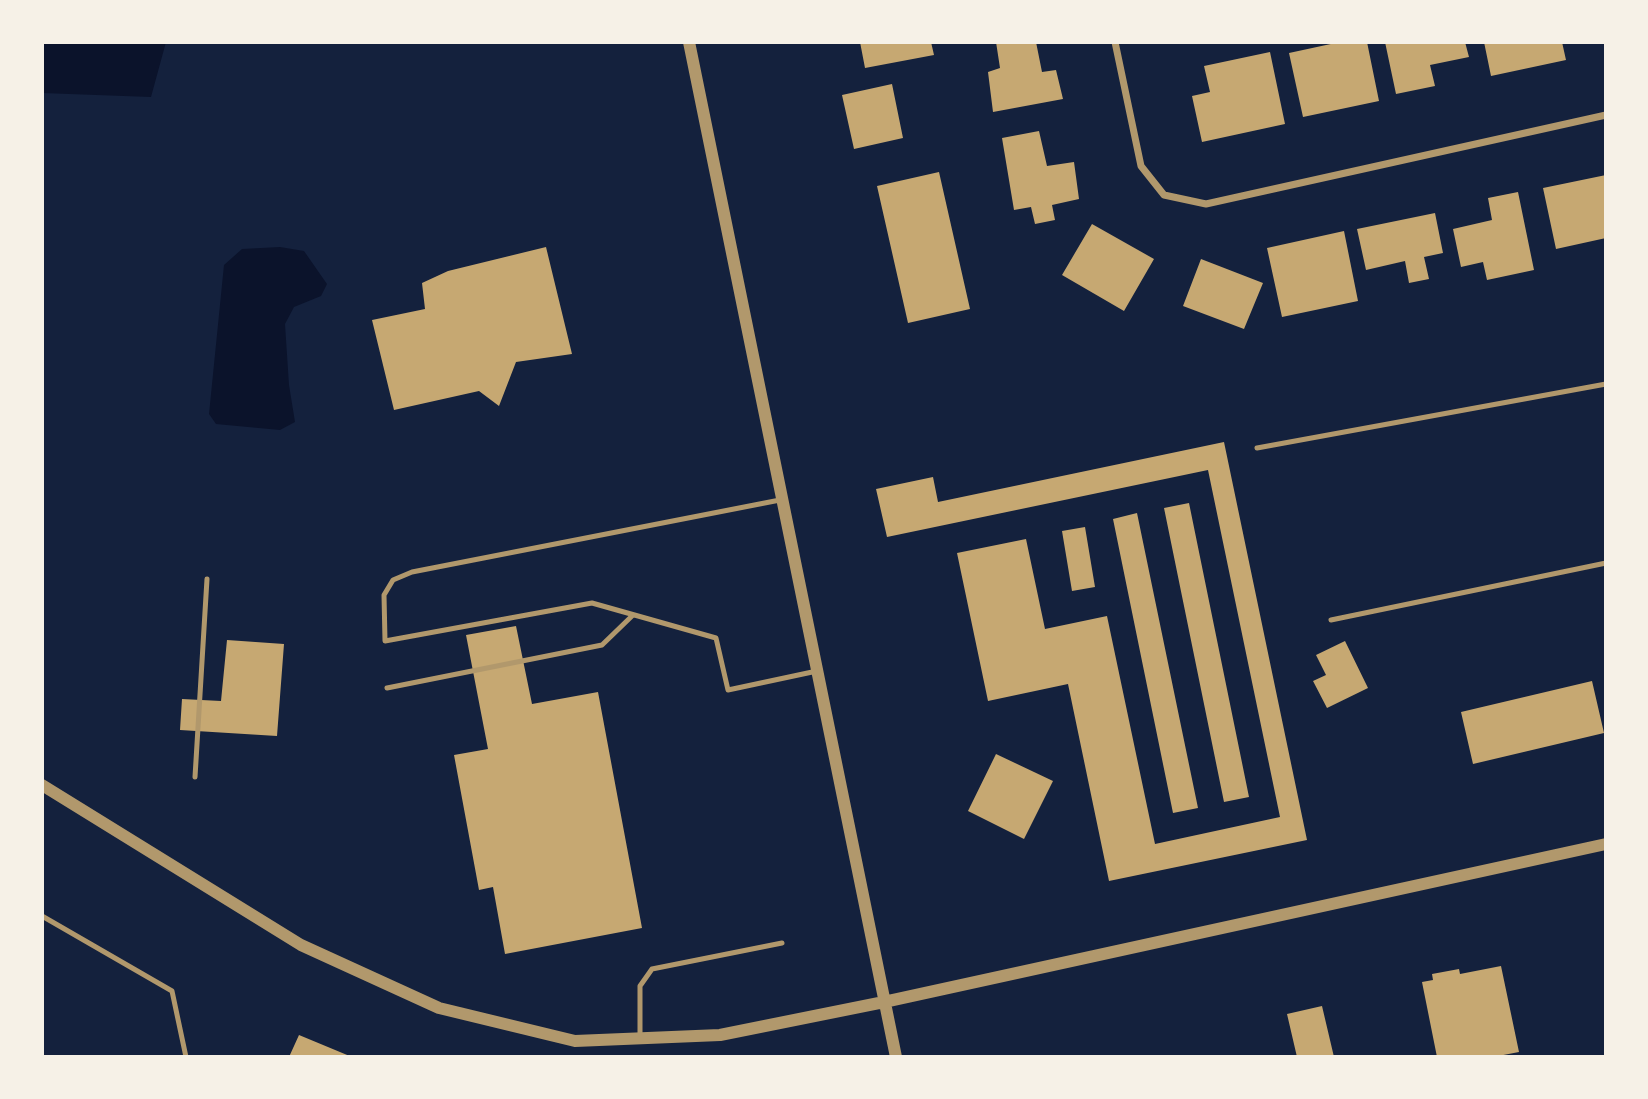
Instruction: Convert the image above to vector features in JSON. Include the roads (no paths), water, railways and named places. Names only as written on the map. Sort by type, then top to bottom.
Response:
[{"type":"street","points":[[689,42],[780,500],[896,1057]]},
{"type":"street","points":[[1115,42],[1141,166],[1164,195],[1206,204],[1606,116]]},
{"type":"street","points":[[42,785],[301,944],[439,1008],[575,1041],[720,1035],[884,1002],[1606,844]]},
{"type":"lane","points":[[1257,448],[1606,384]]},
{"type":"lane","points":[[780,500],[412,572],[393,580],[384,595],[385,641],[592,603],[716,638],[728,690],[817,671]]},
{"type":"lane","points":[[1331,620],[1606,563]]},
{"type":"lane","points":[[195,776],[207,579]]},
{"type":"lane","points":[[387,688],[602,645],[633,615]]},
{"type":"lane","points":[[42,916],[172,991],[186,1057]]},
{"type":"lane","points":[[640,1038],[640,986],[652,969],[782,943]]},
{"type":"water","points":[[42,42],[166,42],[151,97],[42,93]]},
{"type":"water","points":[[280,247],[304,251],[327,284],[321,296],[294,307],[285,324],[289,385],[295,422],[280,430],[216,424],[209,414],[224,265],[242,249]]}]
